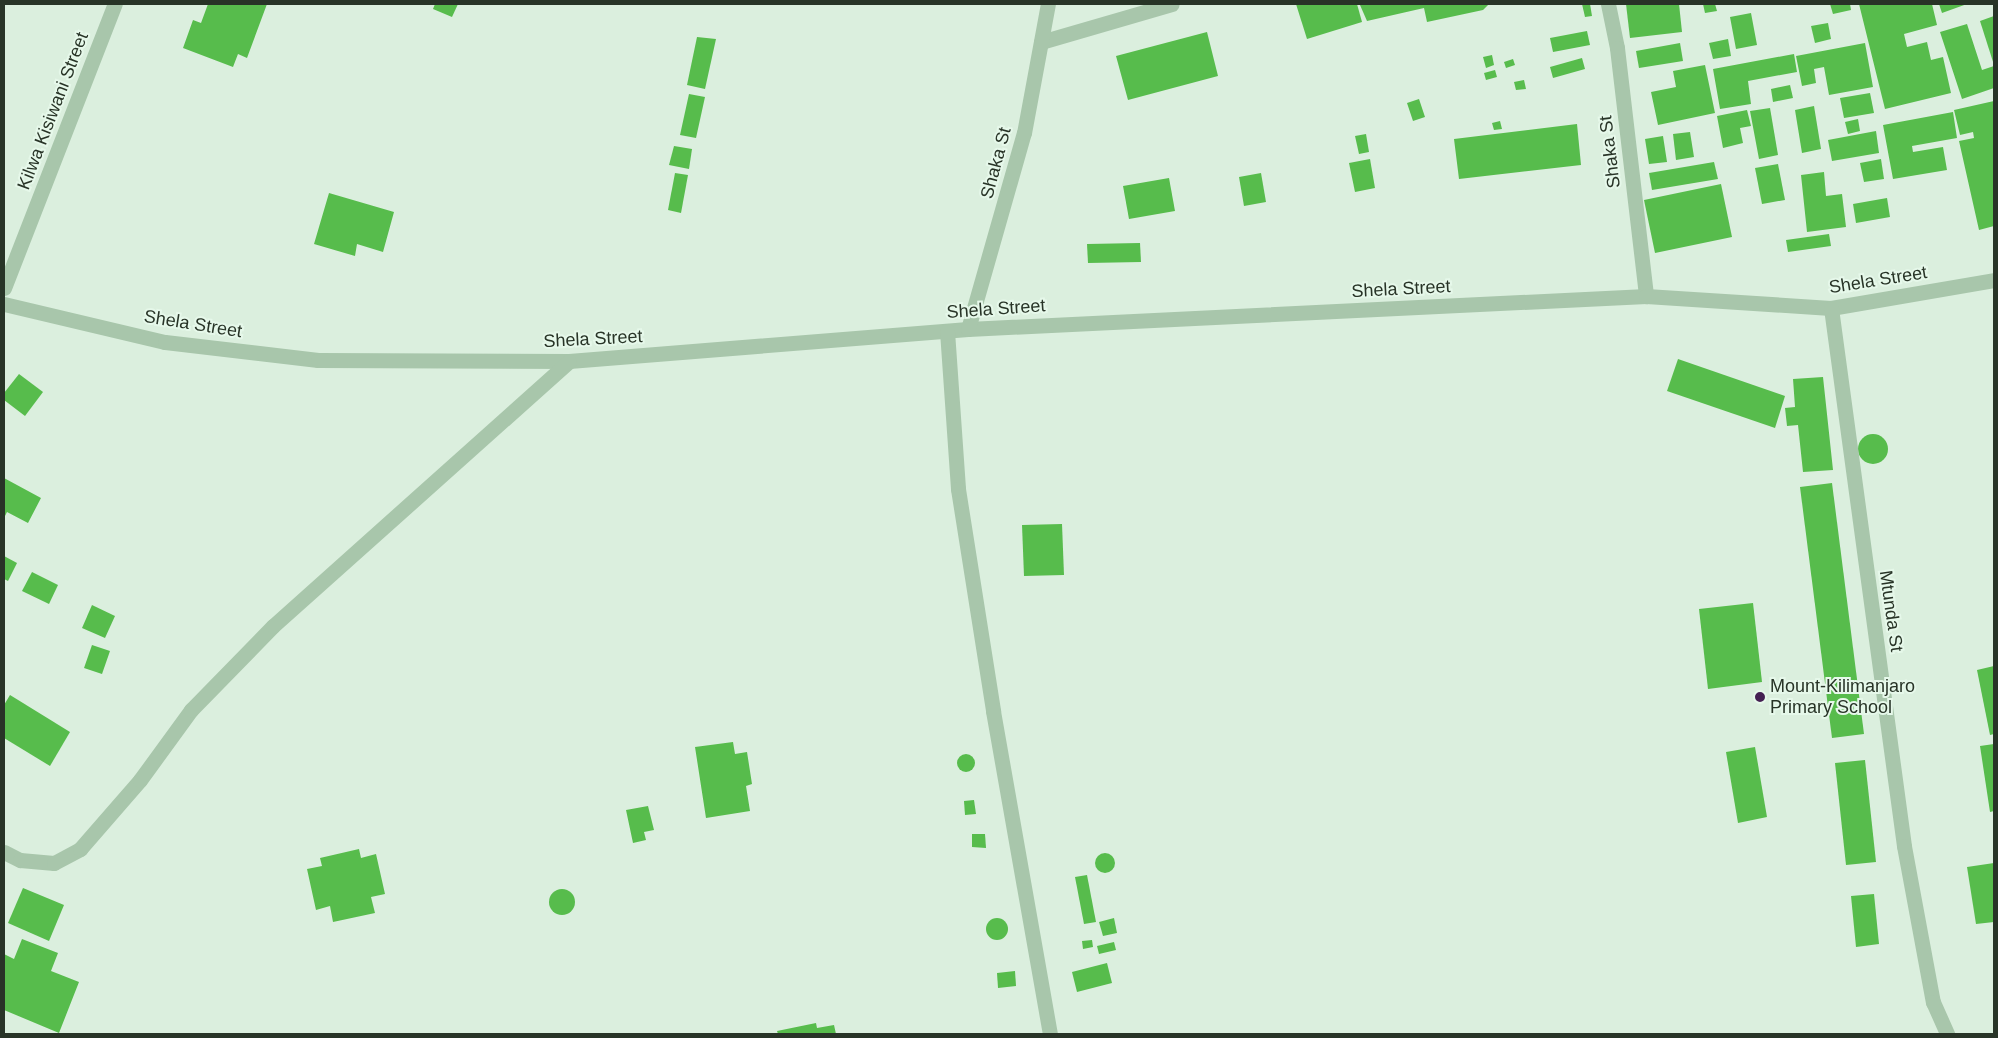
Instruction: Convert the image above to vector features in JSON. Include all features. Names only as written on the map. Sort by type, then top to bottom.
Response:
[{"type":"street","name":"Kilwa Kisiwani Street","points":[[4,288],[115,4]]},
{"type":"street","name":"Shaka St","points":[[968,329],[1024,132],[1048,4]]},
{"type":"street","points":[[1041,42],[1172,4]]},
{"type":"street","name":"Shaka St","points":[[1608,4],[1617,48],[1646,296]]},
{"type":"street","name":"Shela Street","points":[[4,304],[164,342],[318,360],[569,361],[968,329],[1646,296],[1831,308],[1994,280]]},
{"type":"street","name":"Mtunda St","points":[[1831,308],[1904,846],[1933,1002],[1947,1034]]},
{"type":"street","points":[[947,331],[958,489],[993,711],[1050,1034]]},
{"type":"street","points":[[4,852],[20,860],[54,863],[80,849],[140,780],[191,710],[273,626],[569,361]]},
{"type":"building","points":[[208,4],[267,4],[247,58],[238,54],[233,67],[183,48],[193,20],[201,23]]},
{"type":"building","points":[[435,4],[458,4],[452,17],[433,9]]},
{"type":"building","points":[[1296,4],[1357,4],[1362,22],[1307,39]]},
{"type":"building","points":[[1489,4],[1483,10],[1427,22],[1424,8],[1367,21],[1360,5]]},
{"type":"building","points":[[1582,4],[1590,4],[1592,16],[1585,17]]},
{"type":"building","points":[[1626,4],[1679,4],[1682,32],[1630,38]]},
{"type":"building","points":[[1703,4],[1715,4],[1717,11],[1705,13]]},
{"type":"building","points":[[1830,4],[1850,4],[1851,10],[1833,14]]},
{"type":"building","points":[[1859,4],[1932,4],[1937,25],[1904,34],[1907,47],[1927,42],[1931,60],[1943,57],[1951,93],[1885,109]]},
{"type":"building","points":[[1939,4],[1967,4],[1942,13]]},
{"type":"building","points":[[1751,13],[1757,45],[1736,49],[1730,17]]},
{"type":"building","points":[[1994,16],[1994,65],[1980,21]]},
{"type":"building","points":[[1828,23],[1831,39],[1815,43],[1811,26]]},
{"type":"building","points":[[1967,24],[1982,70],[1994,66],[1994,88],[1962,99],[1940,32]]},
{"type":"building","points":[[1587,31],[1590,45],[1553,52],[1550,38]]},
{"type":"building","points":[[1207,32],[1218,76],[1128,100],[1116,56]]},
{"type":"building","points":[[697,37],[716,39],[705,89],[687,85]]},
{"type":"building","points":[[1728,39],[1731,56],[1713,59],[1709,43]]},
{"type":"building","points":[[1680,43],[1683,61],[1639,68],[1636,51]]},
{"type":"building","points":[[1865,43],[1873,87],[1829,95],[1824,67],[1814,69],[1816,83],[1802,86],[1796,56]]},
{"type":"building","points":[[1794,54],[1797,72],[1748,81],[1751,104],[1720,109],[1713,69]]},
{"type":"building","points":[[1492,55],[1494,65],[1486,68],[1483,57]]},
{"type":"building","points":[[1582,58],[1585,69],[1553,78],[1550,67]]},
{"type":"building","points":[[1513,59],[1515,65],[1506,68],[1504,62]]},
{"type":"building","points":[[1705,65],[1715,113],[1658,125],[1651,92],[1676,87],[1673,71]]},
{"type":"building","points":[[1495,70],[1497,77],[1486,80],[1484,73]]},
{"type":"building","points":[[1524,80],[1526,89],[1516,90],[1514,82]]},
{"type":"building","points":[[1790,85],[1793,98],[1773,102],[1771,89]]},
{"type":"building","points":[[1870,93],[1874,113],[1844,118],[1840,98]]},
{"type":"building","points":[[689,94],[705,97],[696,138],[680,135]]},
{"type":"building","points":[[1419,99],[1425,117],[1413,121],[1407,103]]},
{"type":"building","points":[[1994,101],[1994,226],[1979,230],[1959,141],[1974,138],[1973,132],[1960,135],[1954,110]]},
{"type":"building","points":[[1814,106],[1821,149],[1802,153],[1795,110]]},
{"type":"building","points":[[1770,108],[1778,155],[1759,159],[1750,111]]},
{"type":"building","points":[[1747,110],[1751,126],[1740,128],[1743,143],[1723,148],[1717,116]]},
{"type":"building","points":[[1953,112],[1957,138],[1912,146],[1913,152],[1943,147],[1947,170],[1893,179],[1883,125]]},
{"type":"building","points":[[1858,119],[1860,131],[1848,134],[1845,122]]},
{"type":"building","points":[[1500,121],[1502,129],[1494,130],[1492,123]]},
{"type":"building","points":[[1577,124],[1581,165],[1459,179],[1454,139]]},
{"type":"building","points":[[1876,131],[1879,153],[1832,161],[1828,140]]},
{"type":"building","points":[[1690,132],[1694,157],[1676,160],[1673,134]]},
{"type":"building","points":[[1366,134],[1369,152],[1359,154],[1355,136]]},
{"type":"building","points":[[1663,136],[1667,162],[1649,164],[1645,139]]},
{"type":"building","points":[[674,146],[692,149],[689,169],[669,165]]},
{"type":"building","points":[[1370,159],[1375,188],[1355,192],[1349,163]]},
{"type":"building","points":[[1881,159],[1884,179],[1864,182],[1860,163]]},
{"type":"building","points":[[1714,162],[1718,179],[1652,190],[1649,173]]},
{"type":"building","points":[[1778,164],[1785,200],[1762,204],[1755,168]]},
{"type":"building","points":[[1824,172],[1826,196],[1842,194],[1846,227],[1807,232],[1801,175]]},
{"type":"building","points":[[675,173],[688,175],[681,213],[668,210]]},
{"type":"building","points":[[1261,173],[1266,202],[1244,206],[1239,177]]},
{"type":"building","points":[[1169,178],[1175,211],[1129,219],[1123,186]]},
{"type":"building","points":[[1721,184],[1732,237],[1655,253],[1644,200]]},
{"type":"building","points":[[329,193],[394,212],[383,252],[357,244],[355,256],[314,244]]},
{"type":"building","points":[[1887,198],[1890,217],[1856,223],[1853,204]]},
{"type":"building","points":[[1829,234],[1831,246],[1788,252],[1786,240]]},
{"type":"building","points":[[1140,243],[1141,262],[1088,263],[1087,244]]},
{"type":"building","points":[[1678,359],[1785,396],[1775,428],[1667,391]]},
{"type":"building","points":[[19,374],[43,392],[25,416],[4,400],[4,393]]},
{"type":"building","points":[[1823,377],[1833,470],[1803,472],[1798,425],[1787,426],[1785,408],[1795,407],[1793,379]]},
{"type":"building","points":[[1873,434],[1883,439],[1888,449],[1883,459],[1873,464],[1863,459],[1858,449],[1863,439]]},
{"type":"building","points":[[4,478],[41,498],[28,523],[7,512],[4,518]]},
{"type":"building","points":[[1832,483],[1864,734],[1832,738],[1800,487]]},
{"type":"building","points":[[1062,524],[1064,575],[1024,576],[1022,525]]},
{"type":"building","points":[[4,556],[17,563],[8,581],[4,579]]},
{"type":"building","points":[[32,572],[58,585],[49,604],[22,591]]},
{"type":"building","points":[[1753,603],[1762,682],[1708,689],[1699,609]]},
{"type":"building","points":[[92,605],[115,616],[105,638],[82,628]]},
{"type":"building","points":[[92,645],[110,651],[102,674],[84,668]]},
{"type":"building","points":[[1994,666],[1994,734],[1990,735],[1977,670]]},
{"type":"building","points":[[10,695],[70,732],[50,766],[4,738],[4,705]]},
{"type":"building","points":[[733,742],[735,754],[747,752],[752,784],[746,786],[750,811],[706,818],[695,747]]},
{"type":"building","points":[[1994,744],[1994,811],[1990,812],[1980,746]]},
{"type":"building","points":[[1755,747],[1767,817],[1738,823],[1726,752]]},
{"type":"building","points":[[962,754],[970,754],[975,759],[973,770],[962,772],[957,767],[957,759]]},
{"type":"building","points":[[1865,760],[1876,862],[1846,865],[1835,763]]},
{"type":"building","points":[[974,800],[976,814],[965,815],[964,801]]},
{"type":"building","points":[[648,806],[654,830],[644,832],[646,840],[633,843],[626,810]]},
{"type":"building","points":[[972,834],[985,834],[986,848],[972,847]]},
{"type":"building","points":[[359,849],[361,858],[376,854],[385,894],[371,897],[375,913],[333,922],[330,906],[316,910],[307,869],[322,866],[320,858]]},
{"type":"building","points":[[1105,853],[1112,856],[1115,863],[1112,870],[1105,873],[1098,870],[1095,863],[1098,856]]},
{"type":"building","points":[[1994,863],[1994,922],[1976,924],[1967,867]]},
{"type":"building","points":[[1087,875],[1096,922],[1084,924],[1075,877]]},
{"type":"building","points":[[23,888],[64,905],[49,941],[8,923]]},
{"type":"building","points":[[562,889],[571,893],[575,902],[571,911],[562,915],[553,911],[549,902],[553,893]]},
{"type":"building","points":[[1874,894],[1879,944],[1856,947],[1851,896]]},
{"type":"building","points":[[993,918],[1001,918],[1008,925],[1008,933],[1001,940],[993,940],[986,933],[986,925]]},
{"type":"building","points":[[1114,918],[1117,933],[1103,936],[1099,922]]},
{"type":"building","points":[[22,939],[58,953],[51,971],[79,982],[59,1033],[4,1010],[4,954],[14,959]]},
{"type":"building","points":[[1092,940],[1093,947],[1083,949],[1082,941]]},
{"type":"building","points":[[1114,942],[1116,950],[1099,954],[1097,946]]},
{"type":"building","points":[[1107,963],[1112,983],[1077,992],[1072,972]]},
{"type":"building","points":[[1015,971],[1016,986],[998,988],[997,973]]},
{"type":"building","points":[[816,1023],[817,1028],[834,1025],[836,1034],[778,1034],[777,1031]]},
{"type":"place","name":"Mount-Kilimanjaro Primary School","points":[[1760,697]]}]
